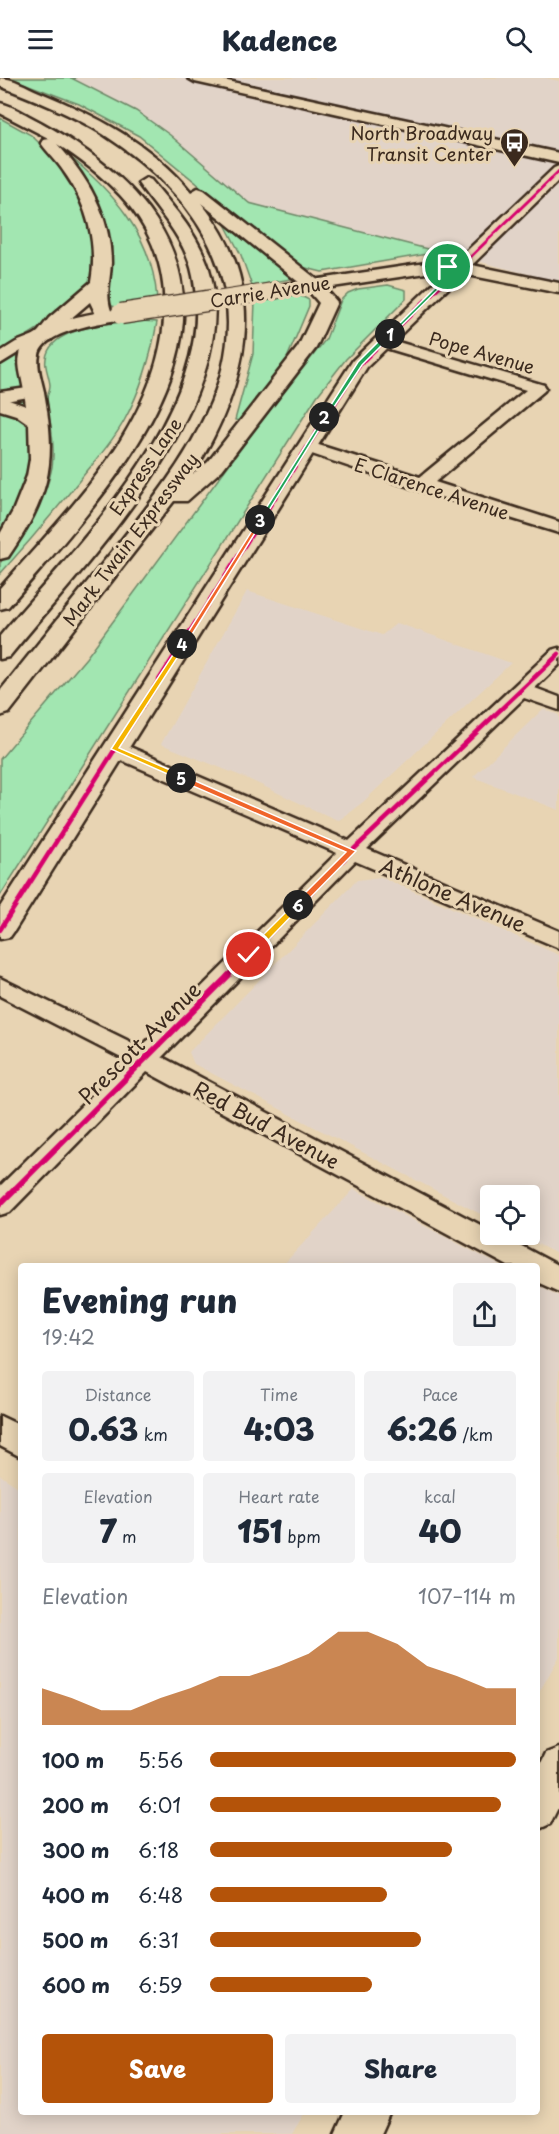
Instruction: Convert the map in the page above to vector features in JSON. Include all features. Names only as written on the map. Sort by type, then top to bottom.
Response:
[{"type":"main road","points":[[195,78],[559,158]]},
{"type":"main road","name":"Mark Twain Expressway","points":[[0,81],[90,120],[126,142],[157,166],[196,207],[220,245],[235,287],[237,326],[231,367],[217,411],[192,459],[147,523],[0,708]]},
{"type":"main road","name":"Express Lane","points":[[0,94],[70,126],[105,148],[132,169],[172,213],[190,244],[200,269],[206,314],[202,355],[197,376],[177,421],[147,469],[108,521],[0,652]]},
{"type":"main road","points":[[0,107],[79,149],[108,173],[133,200],[154,229],[168,261],[175,296],[174,334],[164,375],[144,419],[94,492],[0,602]]},
{"type":"main road","points":[[21,117],[70,167],[85,190],[95,217],[102,250],[98,285],[99,309],[113,316]]},
{"type":"main road","points":[[147,523],[215,466],[307,348],[328,302],[313,285],[221,210],[157,166]]},
{"type":"main road","points":[[0,930],[351,375],[381,342],[559,171]]},
{"type":"main road","name":"Carrie Avenue","points":[[44,336],[61,329],[113,316],[426,268],[458,267],[559,288]]},
{"type":"main road","points":[[375,276],[416,283],[424,287],[430,295]]},
{"type":"main road","points":[[0,552],[36,488],[43,446],[29,355],[33,344],[44,336],[51,324],[87,297],[98,285]]},
{"type":"main road","points":[[0,403],[23,411],[40,422]]},
{"type":"street","points":[[0,359],[21,345],[44,336]]},
{"type":"street","name":"Pope Avenue","points":[[381,342],[538,388],[421,485]]},
{"type":"street","points":[[0,397],[34,392]]},
{"type":"street","name":"E Clarence Avenue","points":[[306,446],[559,528]]},
{"type":"street","name":"Prescott Avenue","points":[[0,1204],[352,851],[559,654]]},
{"type":"street","points":[[521,690],[559,704]]},
{"type":"street","name":"Athlone Avenue","points":[[114,749],[559,940]]},
{"type":"street","name":"Red Bud Avenue","points":[[0,986],[146,1059],[527,1263]]},
{"type":"street","points":[[540,1270],[559,1280]]},
{"type":"street","points":[[0,1429],[18,1441]]},
{"type":"street","points":[[356,2134],[367,2115]]},
{"type":"shaded area","points":[[546,78],[559,81],[559,282],[249,203],[170,135],[73,79]]},
{"type":"shaded area","points":[[247,591],[382,635],[397,623],[511,663],[363,802],[338,821],[246,778],[161,744]]},
{"type":"shaded area","points":[[543,709],[559,715],[559,810],[473,777]]},
{"type":"shaded area","points":[[381,877],[559,955],[559,1255],[540,1245],[540,1185],[480,1185],[480,1214],[194,1064],[189,1052],[357,880]]},
{"type":"shaded area","points":[[354,1189],[495,1263],[285,1263]]},
{"type":"shaded area","points":[[540,1286],[559,1296],[559,1657],[540,1691]]},
{"type":"shaded area","points":[[0,1475],[18,1487],[18,2115],[303,2115],[292,2134],[0,2134]]},
{"type":"green space","points":[[10,78],[76,78],[73,79],[136,111],[170,135],[249,203],[439,252],[322,272],[302,267],[290,260],[139,136],[79,104]]},
{"type":"green space","points":[[0,118],[31,135],[64,167],[84,200],[96,255],[91,284],[44,325],[20,340],[17,363],[27,404],[29,456],[23,486],[0,533]]},
{"type":"green space","points":[[60,151],[63,151],[98,182],[127,216],[148,255],[157,300],[116,307],[108,305],[107,263]]},
{"type":"green space","points":[[220,215],[290,275],[291,279],[252,286],[241,255]]},
{"type":"green space","points":[[388,285],[406,290],[406,299],[346,359],[317,396],[0,896],[0,759],[86,658],[256,428],[326,339],[341,300],[348,293],[358,289]]},
{"type":"green space","points":[[297,294],[309,300],[309,306],[285,363],[240,421],[235,420],[253,354],[255,301]]},
{"type":"green space","points":[[142,321],[157,322],[145,373],[124,421],[99,456],[0,574],[0,563],[24,530],[38,505],[52,467],[52,436],[46,403],[50,385],[46,366],[47,354],[62,337],[89,327]]},
{"type":"cycle path","points":[[0,930],[360,364],[559,171]]},
{"type":"cycle path","points":[[0,1204],[352,851],[559,654]]},
{"type":"place","name":"North Broadway Transit Center","points":[[514,168]]},
{"type":"route","points":[[249,955],[352,851],[114,749],[351,375],[360,363],[458,267],[448,267]]}]
